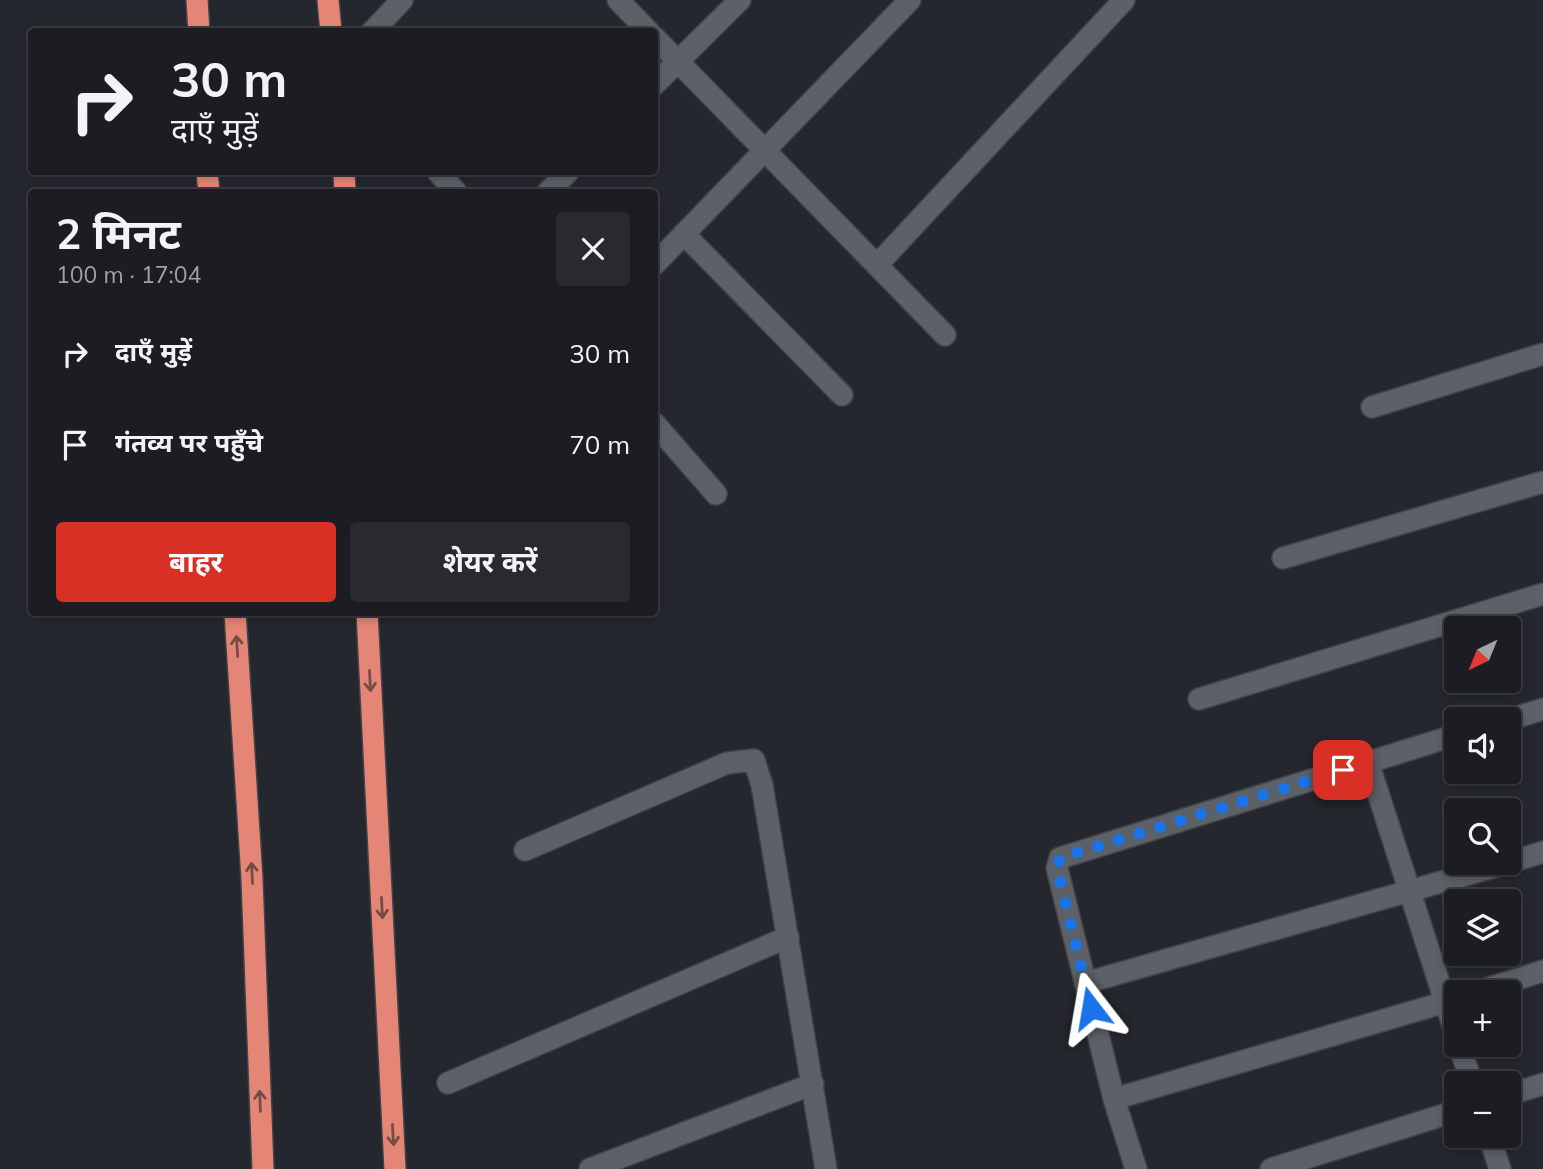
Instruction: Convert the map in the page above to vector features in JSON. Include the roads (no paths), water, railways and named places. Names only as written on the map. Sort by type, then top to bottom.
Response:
[{"type":"highway","points":[[197,0],[198,28]]},
{"type":"highway","points":[[328,0],[331,28]]},
{"type":"highway","points":[[235,616],[252,879],[263,1169]]},
{"type":"highway","points":[[367,616],[395,1169]]},
{"type":"street","points":[[376,28],[402,0]]},
{"type":"street","points":[[618,0],[645,28]]},
{"type":"street","points":[[658,81],[740,0]]},
{"type":"street","points":[[658,261],[910,0]]},
{"type":"street","points":[[877,264],[1124,0]]},
{"type":"street","points":[[658,41],[945,335]]},
{"type":"street","points":[[441,175],[453,189]]},
{"type":"street","points":[[551,189],[565,175]]},
{"type":"street","points":[[684,234],[842,395]]},
{"type":"street","points":[[1371,407],[1543,354]]},
{"type":"street","points":[[658,428],[716,494]]},
{"type":"street","points":[[1283,558],[1543,482]]},
{"type":"street","points":[[1199,699],[1543,594]]},
{"type":"street","points":[[1521,716],[1543,709]]},
{"type":"street","points":[[1136,1169],[1114,1099],[1085,983],[1057,868],[1060,858],[1444,740]]},
{"type":"street","points":[[525,850],[727,763],[754,760],[762,785],[826,1169]]},
{"type":"street","points":[[1368,762],[1409,892],[1444,983]]},
{"type":"street","points":[[1521,859],[1543,852]]},
{"type":"street","points":[[1085,983],[1467,875]]},
{"type":"street","points":[[448,1083],[788,937]]},
{"type":"street","points":[[1515,980],[1543,971]]},
{"type":"street","points":[[1114,1099],[1444,1003]]},
{"type":"street","points":[[590,1169],[813,1084]]},
{"type":"street","points":[[1521,1091],[1543,1084]]},
{"type":"street","points":[[1271,1169],[1444,1115]]},
{"type":"street","points":[[1493,1148],[1500,1169]]}]
